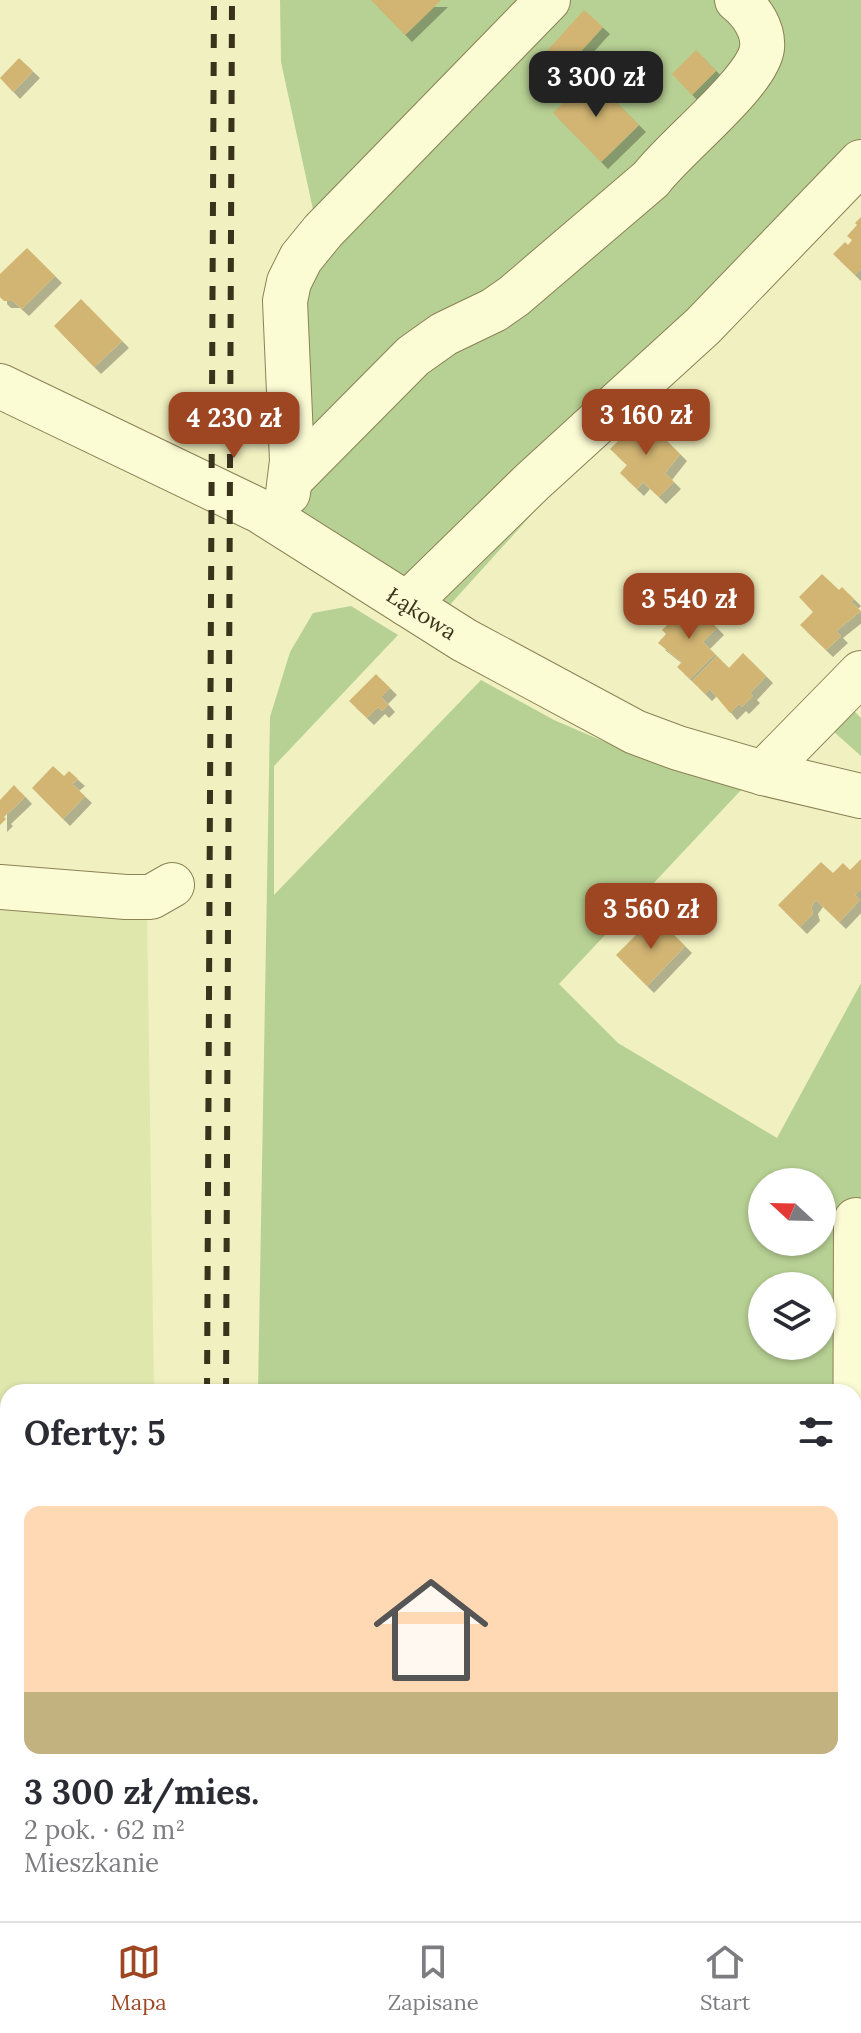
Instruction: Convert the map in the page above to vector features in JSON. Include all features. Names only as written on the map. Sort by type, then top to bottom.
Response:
[{"type":"street","points":[[280,523],[291,479],[292,461],[284,308],[289,282],[301,258],[323,231],[548,0]]},
{"type":"street","points":[[291,479],[413,356],[444,334],[494,310],[542,274],[651,179],[664,161],[711,116],[746,78],[759,61],[762,50],[759,27],[737,0]]},
{"type":"street","points":[[407,604],[532,482],[703,326],[861,162]]},
{"type":"street","name":"Łąkowa","points":[[0,386],[204,483],[280,523],[464,640],[635,732],[763,773],[861,796]]},
{"type":"street","points":[[763,773],[861,673]]},
{"type":"street","points":[[0,887],[151,897],[172,885]]},
{"type":"street","points":[[856,1220],[856,1384]]},
{"type":"green space","points":[[280,0],[861,0],[861,159],[447,608],[425,567],[408,579],[303,523],[299,497],[292,320],[322,251],[281,62]]},
{"type":"green space","points":[[351,606],[398,635],[274,766],[274,895],[481,680],[554,720],[635,755],[742,789],[559,984],[618,1043],[777,1138],[861,983],[861,1384],[258,1384],[270,717],[290,652],[313,613]]},
{"type":"green space","points":[[853,710],[861,718],[861,756],[833,731]]},
{"type":"green space","points":[[0,891],[147,911],[154,1384],[0,1384]]},
{"type":"building","points":[[371,0],[441,0],[405,35]]},
{"type":"building","points":[[584,10],[603,27],[564,70],[545,53]]},
{"type":"building","points":[[696,50],[716,71],[692,95],[672,74]]},
{"type":"building","points":[[19,58],[33,71],[13,92],[0,78]]},
{"type":"building","points":[[590,76],[639,125],[601,162],[553,113]]},
{"type":"building","points":[[861,217],[861,269],[855,275],[833,254],[845,242],[848,245],[852,240],[847,236]]},
{"type":"building","points":[[27,248],[55,276],[22,309],[13,301],[4,301],[0,297],[0,274]]},
{"type":"building","points":[[81,299],[122,341],[94,367],[54,326]]},
{"type":"building","points":[[643,417],[680,454],[665,473],[674,482],[659,497],[643,482],[637,489],[620,473],[627,465],[610,449]]},
{"type":"building","points":[[822,574],[839,590],[842,587],[861,611],[836,631],[841,636],[826,650],[800,625],[813,612],[799,597]]},
{"type":"building","points":[[694,605],[717,628],[703,642],[715,654],[690,679],[677,667],[682,662],[658,643],[666,634],[662,630],[674,618],[678,621]]},
{"type":"building","points":[[743,653],[766,676],[750,693],[753,696],[730,713],[710,689],[705,694],[692,681],[717,656],[729,668]]},
{"type":"building","points":[[376,674],[390,688],[381,697],[388,705],[382,711],[378,707],[367,718],[349,701]]},
{"type":"building","points":[[53,766],[64,776],[69,771],[78,779],[72,784],[85,796],[63,819],[32,788]]},
{"type":"building","points":[[14,785],[25,797],[0,825],[0,800]]},
{"type":"building","points":[[861,859],[861,889],[855,895],[860,900],[839,922],[816,900],[811,907],[813,914],[800,927],[778,905],[821,862],[833,873],[843,863],[850,870]]},
{"type":"building","points":[[655,916],[685,946],[647,986],[616,955]]},
{"type":"railway","points":[[207,1384],[214,0]]},
{"type":"railway","points":[[226,1384],[232,0]]}]
